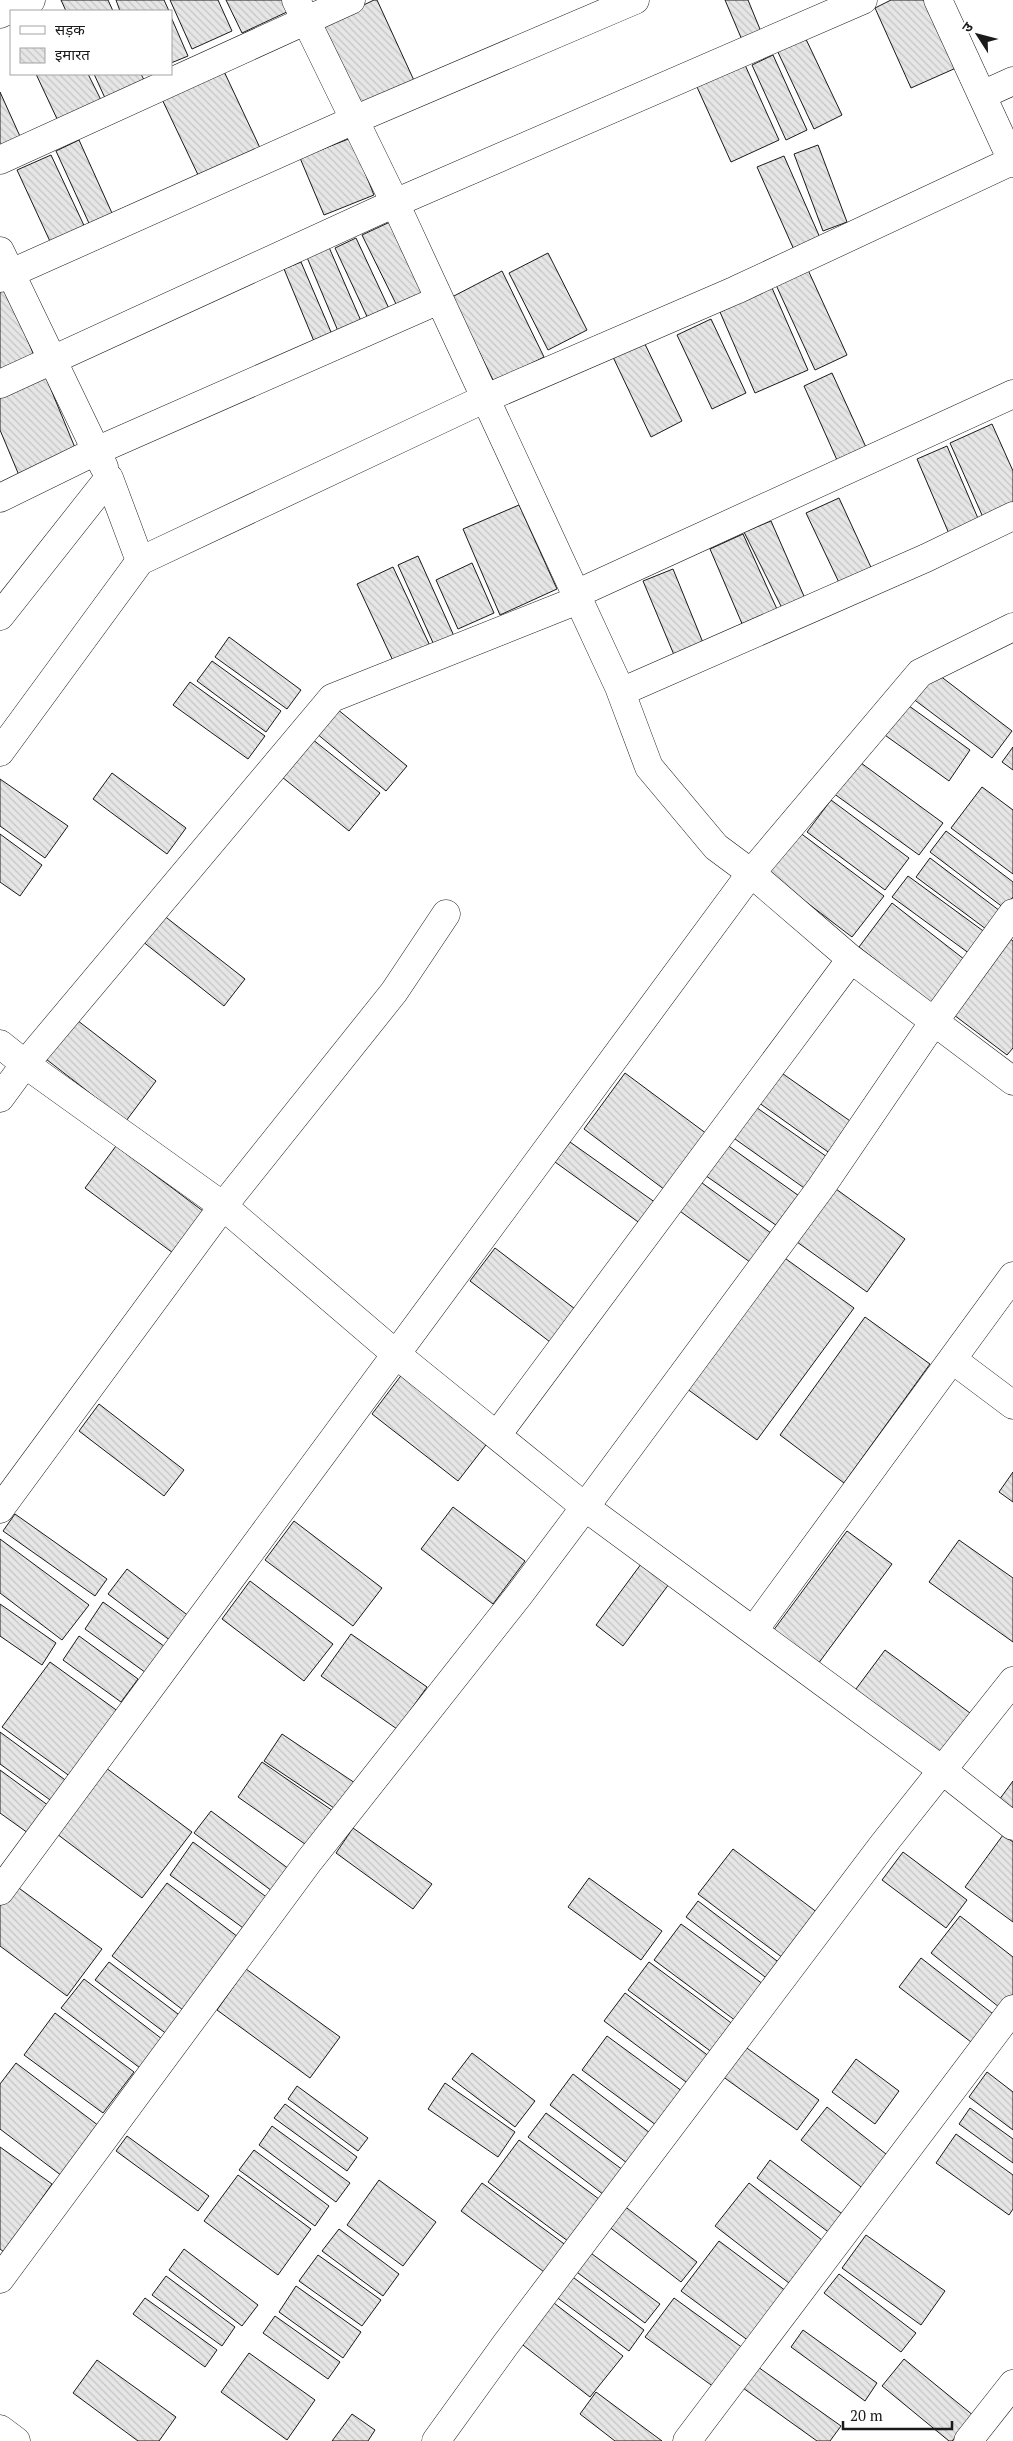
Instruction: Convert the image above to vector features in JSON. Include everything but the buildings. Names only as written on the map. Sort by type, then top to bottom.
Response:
[{"type":"street","points":[[0,14],[31,0]]},
{"type":"street","points":[[172,74],[301,10],[351,0]]},
{"type":"street","points":[[140,560],[109,478],[52,359],[4,268],[635,0]]},
{"type":"street","points":[[0,384],[395,203],[863,0]]},
{"type":"street","points":[[0,752],[140,560],[484,399],[736,290],[1013,162],[982,95],[943,2]]},
{"type":"street","points":[[301,10],[395,203],[621,692],[649,767],[716,848],[751,873],[851,959],[933,1023],[1009,1070]]},
{"type":"street","points":[[0,160],[171,75]]},
{"type":"street","points":[[982,95],[1013,81]]},
{"type":"street","points":[[0,498],[96,451],[439,300]]},
{"type":"street","points":[[0,1098],[25,1064],[332,698],[577,597],[1013,394]]},
{"type":"street","points":[[0,616],[109,478]]},
{"type":"street","points":[[621,692],[917,562],[1013,516]]},
{"type":"street","points":[[0,1892],[398,1355],[751,873],[920,673],[1013,627]]},
{"type":"street","points":[[0,2279],[309,1861],[519,1595],[822,1186],[933,1023],[1013,913]]},
{"type":"street","points":[[0,1509],[223,1206],[394,992],[446,914]]},
{"type":"street","points":[[497,1435],[851,959]]},
{"type":"street","points":[[0,1044],[223,1206],[398,1355],[585,1506],[942,1770],[1013,1826]]},
{"type":"street","points":[[754,1630],[954,1360],[1013,1276]]},
{"type":"street","points":[[954,1360],[1013,1405]]},
{"type":"street","points":[[436,2441],[518,2328],[882,1846],[1013,1681]]},
{"type":"street","points":[[687,2441],[1013,2009]]},
{"type":"street","points":[[968,2441],[1013,2384]]},
{"type":"street","points":[[0,2429],[16,2441]]}]
